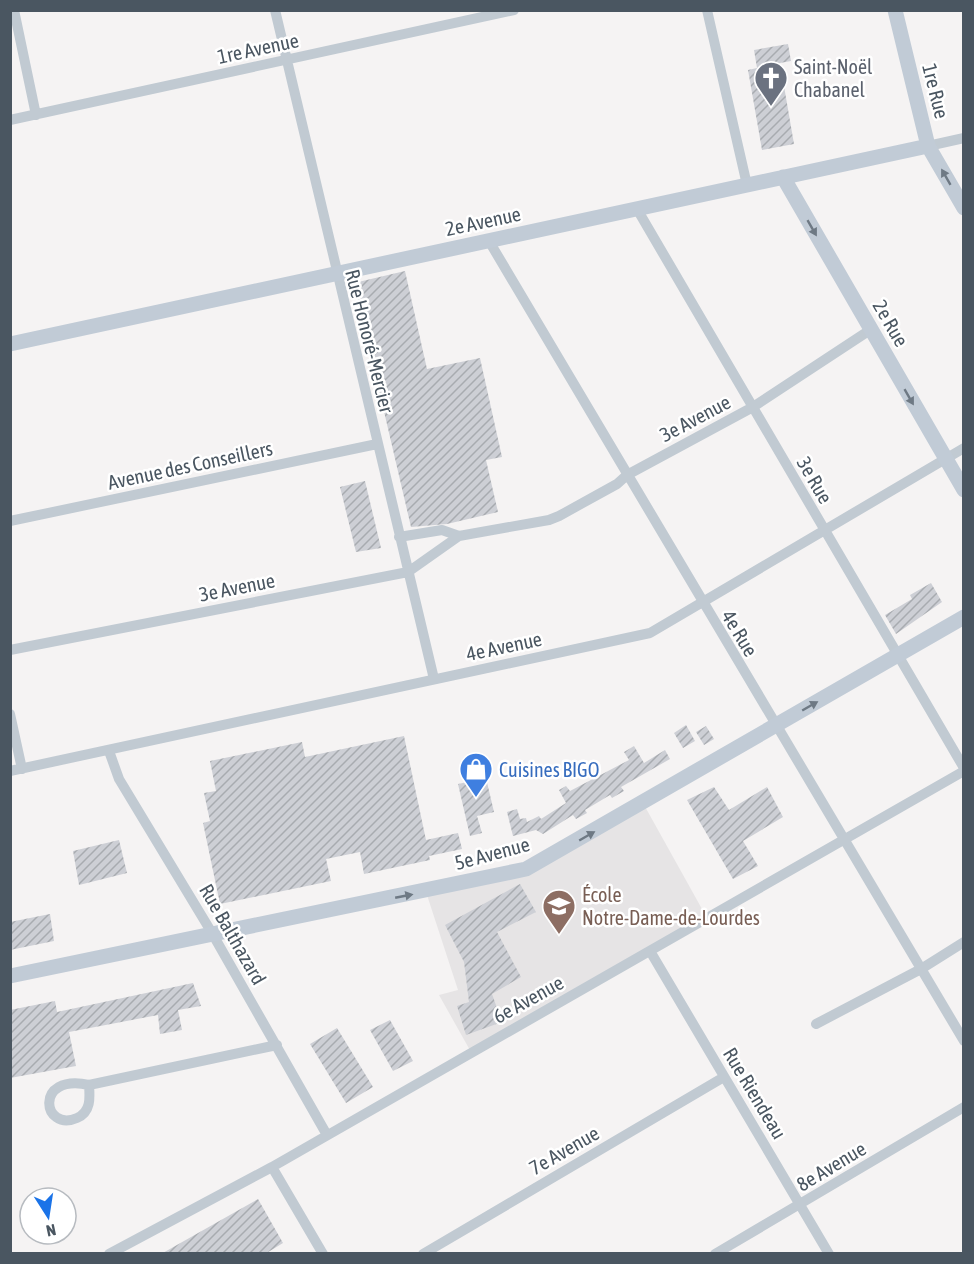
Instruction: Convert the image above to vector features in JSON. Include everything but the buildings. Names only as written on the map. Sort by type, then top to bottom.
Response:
[{"type":"street","points":[[14,10],[36,115]]},
{"type":"street","name":"Rue Honoré-Mercier","points":[[275,10],[335,274],[434,679]]},
{"type":"street","name":"1re Avenue","points":[[10,120],[514,10]]},
{"type":"street","points":[[707,10],[747,185]]},
{"type":"street","name":"1re Rue","points":[[895,10],[928,146],[963,208]]},
{"type":"street","name":"2e Avenue","points":[[10,344],[963,138]]},
{"type":"street","name":"2e Rue","points":[[783,177],[963,490]]},
{"type":"street","name":"3e Rue","points":[[637,209],[963,770]]},
{"type":"street","name":"4e Rue","points":[[489,241],[963,1041]]},
{"type":"street","name":"3e Avenue","points":[[10,650],[408,572],[459,536],[549,520],[591,499],[627,475],[753,407],[870,330]]},
{"type":"street","name":"Avenue des Conseillers","points":[[10,521],[377,444]]},
{"type":"street","name":"4e Avenue","points":[[16,770],[650,633],[963,448]]},
{"type":"street","name":"3e Avenue","points":[[399,537],[442,530],[459,536]]},
{"type":"street","name":"5e Avenue","points":[[10,976],[212,933],[426,892],[539,864],[963,617]]},
{"type":"street","points":[[10,714],[16,770]]},
{"type":"street","name":"Rue Balthazard","points":[[109,751],[119,779],[212,933],[327,1136]]},
{"type":"street","name":"6e Avenue","points":[[109,1254],[327,1136],[963,770]]},
{"type":"street","points":[[816,1024],[921,969],[963,942]]},
{"type":"street","name":"Rue Riendeau","points":[[650,951],[802,1204],[829,1254]]},
{"type":"street","points":[[88,1085],[277,1045]]},
{"type":"street","name":"7e Avenue","points":[[423,1254],[724,1077]]},
{"type":"street","name":"8e Avenue","points":[[715,1254],[963,1107]]},
{"type":"street","points":[[272,1167],[323,1254]]},
{"type":"shaded area","name":"École Notre-Dame-de-Lourdes","points":[[643,803],[707,918],[471,1052],[439,995],[458,990],[426,892],[513,872]]},
{"type":"place","name":"Saint-Noël Chabanel","points":[[771,107]]},
{"type":"place","name":"Cuisines BIGO","points":[[476,798]]},
{"type":"place","name":"École Notre-Dame-de-Lourdes","points":[[559,935]]}]
